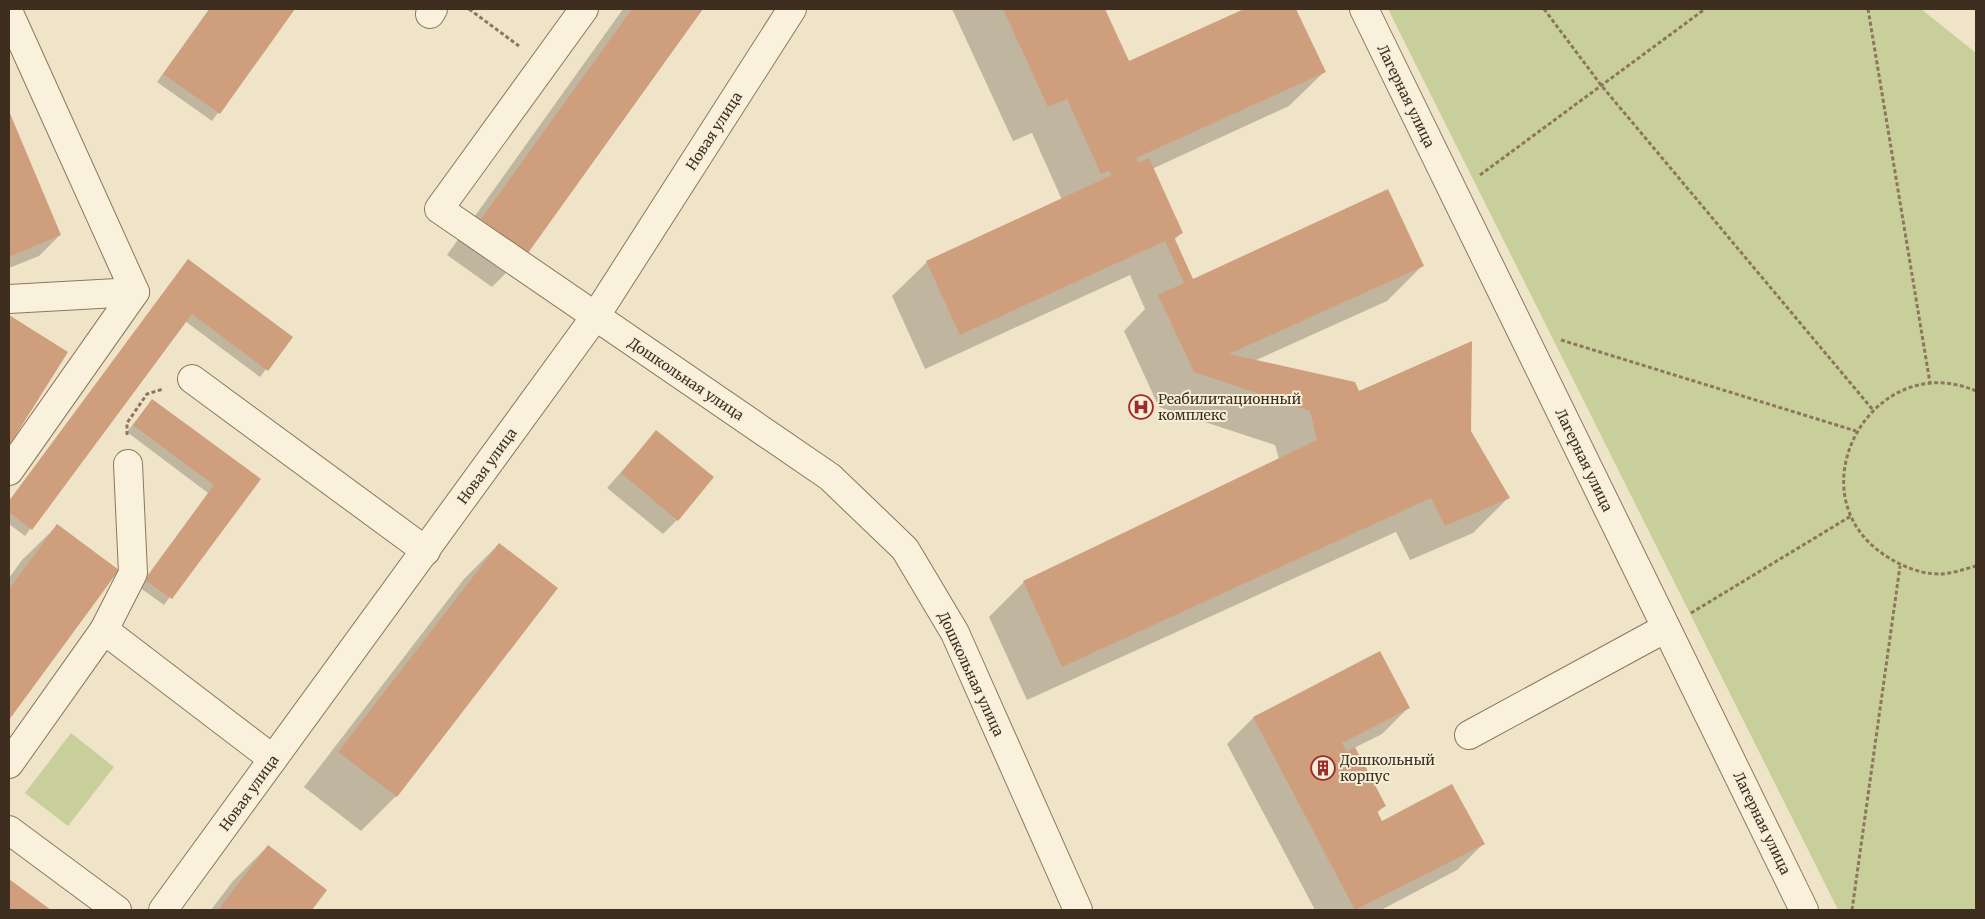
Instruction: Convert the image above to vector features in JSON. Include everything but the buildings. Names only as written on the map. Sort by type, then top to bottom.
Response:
[{"type":"street","points":[[544,64],[584,9]]},
{"type":"street","name":"Лагерная улица","points":[[1364,9],[1804,910]]},
{"type":"street","name":"Новая улица","points":[[163,910],[596,317],[786,11]]},
{"type":"street","points":[[9,14],[136,292]]},
{"type":"street","name":"Дошкольная улица","points":[[544,64],[439,209],[830,477],[905,549],[955,633],[1078,910]]},
{"type":"street","points":[[9,299],[136,292]]},
{"type":"street","points":[[9,472],[136,292]]},
{"type":"street","points":[[192,379],[426,551]]},
{"type":"street","points":[[9,764],[104,630],[133,573],[128,464]]},
{"type":"street","points":[[1469,735],[1666,628]]},
{"type":"street","points":[[104,630],[273,759]]},
{"type":"street","points":[[9,830],[118,910]]},
{"type":"path","points":[[469,9],[544,64]]},
{"type":"path","points":[[1544,9],[1601,85],[1873,410]]},
{"type":"path","points":[[1454,195],[1705,9]]},
{"type":"path","points":[[1868,9],[1930,383]]},
{"type":"path","points":[[1519,328],[1856,431]]},
{"type":"path","points":[[128,464],[127,423],[147,394],[192,379]]},
{"type":"path","points":[[1976,392],[1962,385],[1930,383],[1899,391],[1873,410],[1856,431],[1846,458],[1844,488],[1851,516],[1871,546],[1900,566],[1939,574],[1976,566]]},
{"type":"path","points":[[1666,628],[1851,516]]},
{"type":"path","points":[[1852,910],[1900,566]]},
{"type":"green space","points":[[1388,9],[1921,9],[1976,53],[1976,910],[1838,910]]},
{"type":"green space","points":[[71,733],[114,767],[68,826],[25,793]]},
{"type":"place","name":"Реабилитационный комплекс","points":[[1141,407]]},
{"type":"place","name":"Дошкольный корпус","points":[[1323,768]]}]
